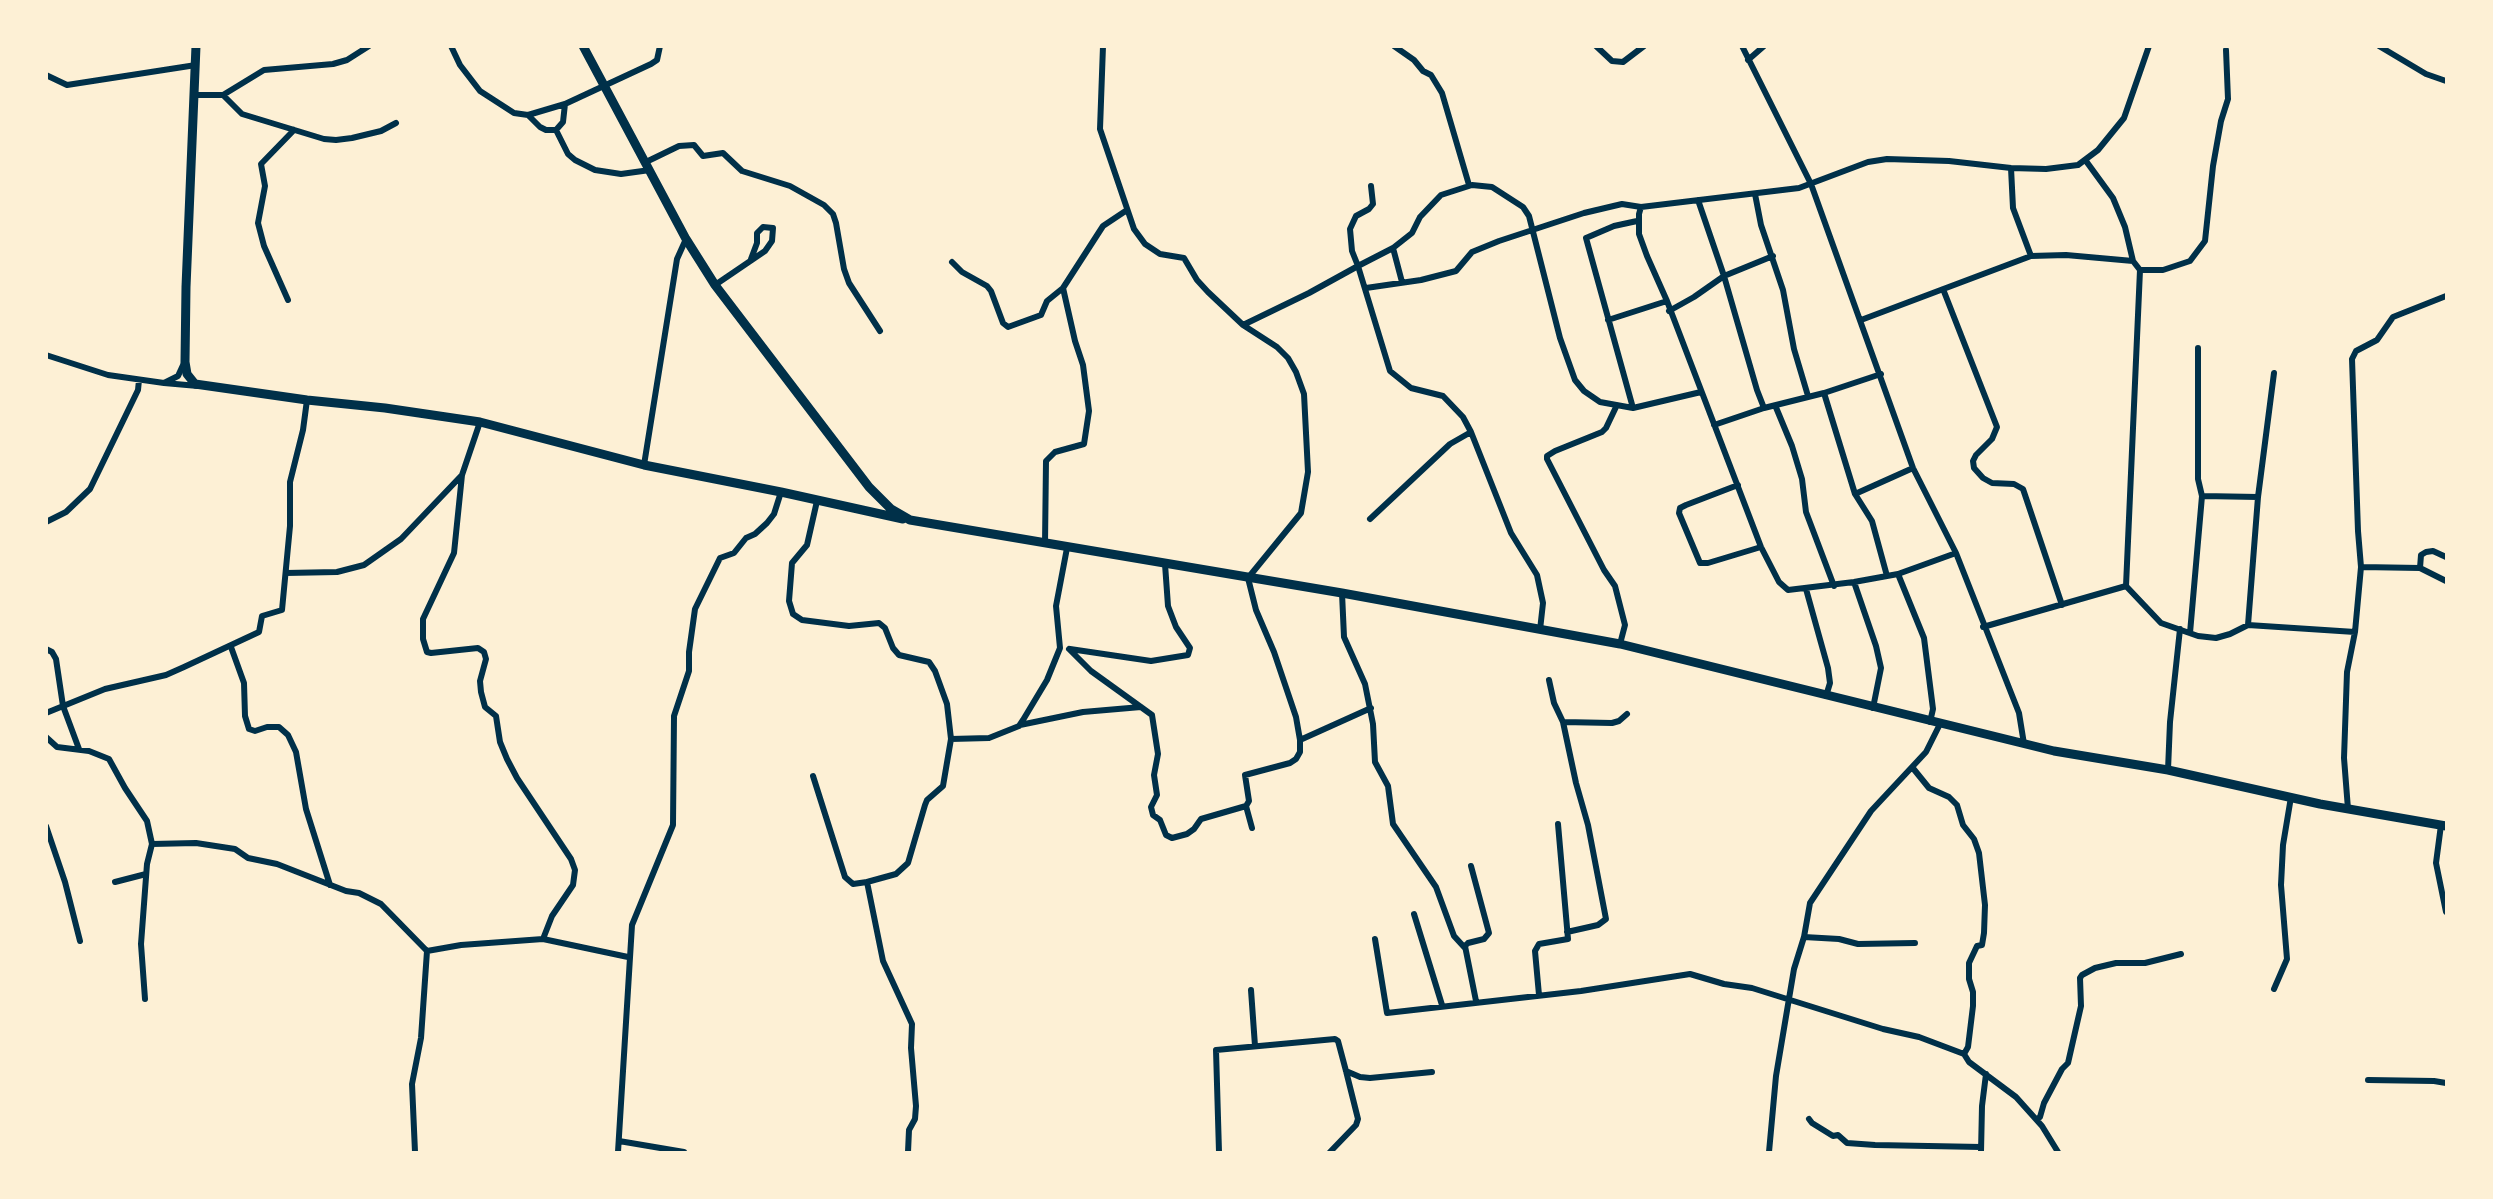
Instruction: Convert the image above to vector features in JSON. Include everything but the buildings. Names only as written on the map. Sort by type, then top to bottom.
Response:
[{"type":"highway","points":[[196,46],[185,362],[190,380],[201,386],[480,422],[644,465],[910,520],[1342,593],[1620,644],[2024,744],[2168,770],[2348,809],[2444,826]]},
{"type":"highway","points":[[584,46],[686,239],[715,285],[864,480],[891,509],[910,520]]},
{"type":"highway","points":[[853,508],[865,508],[872,501],[872,495],[864,480]]},
{"type":"street","points":[[195,94],[223,95],[264,70],[333,64],[347,60],[369,46]]},
{"type":"street","points":[[451,46],[460,65],[480,91],[508,110],[528,115],[565,104],[654,63],[659,57],[660,46]]},
{"type":"street","points":[[1069,649],[1091,671],[1150,712],[1154,722],[1158,754],[1154,775],[1157,792],[1151,807],[1154,815],[1160,820],[1165,834],[1172,838],[1187,834],[1201,819],[1246,806],[1249,801],[1244,782],[1246,773],[1290,763],[1296,759],[1300,740],[1290,698],[1256,610],[1248,578],[1268,551],[1300,517],[1308,472],[1304,394],[1288,358],[1277,347],[1243,325],[1197,280],[1184,258],[1160,254],[1145,244],[1134,229],[1100,129],[1103,46]]},
{"type":"street","points":[[1394,46],[1431,75],[1442,93],[1469,185]]},
{"type":"street","points":[[1596,46],[1612,61],[1623,62],[1644,46]]},
{"type":"street","points":[[1742,46],[1810,184],[1862,320],[1913,468],[1956,553],[1983,627],[2019,713],[2024,744]]},
{"type":"street","points":[[1748,60],[1764,46]]},
{"type":"street","points":[[1366,288],[1456,271],[1472,252],[1499,241],[1622,204],[1641,207],[1782,191],[1810,184],[1868,162],[1887,159],[1949,161],[2011,168],[2065,168],[2086,161],[2124,118],[2149,46]]},
{"type":"street","points":[[2379,46],[2426,74],[2446,81]]},
{"type":"street","points":[[2140,270],[2163,270],[2182,265],[2198,254],[2205,241],[2213,166],[2221,121],[2228,99],[2226,50]]},
{"type":"street","points":[[46,75],[67,85],[196,64]]},
{"type":"street","points":[[223,95],[242,114],[336,140],[381,131],[396,123]]},
{"type":"street","points":[[528,115],[540,127],[546,130],[556,130],[563,122],[565,104]]},
{"type":"street","points":[[288,300],[264,246],[258,223],[264,186],[261,164],[294,130]]},
{"type":"street","points":[[556,130],[568,154],[595,170],[621,174],[648,166],[679,146],[695,145],[703,156],[723,153],[742,171],[790,186],[824,205],[833,213],[849,283],[880,331]]},
{"type":"street","points":[[2086,161],[2113,198],[2125,227],[2133,261],[2140,270],[2126,586],[2152,617],[2170,627],[2190,633],[2216,638],[2247,625],[2355,632]]},
{"type":"street","points":[[2011,168],[2013,208],[2031,256]]},
{"type":"street","points":[[1243,325],[1393,248],[1413,233],[1417,222],[1436,198],[1469,185],[1488,186],[1515,201],[1526,211],[1534,231],[1560,338],[1575,380],[1584,392],[1594,399],[1616,406],[1633,408],[1701,392]]},
{"type":"street","points":[[1371,186],[1373,204],[1356,216],[1350,229],[1350,240],[1366,288],[1385,361],[1390,371],[1411,388],[1443,396],[1463,417],[1511,533],[1537,575],[1543,603],[1540,630]]},
{"type":"street","points":[[1755,194],[1761,225],[1783,290],[1794,349],[1808,396]]},
{"type":"street","points":[[1698,200],[1764,408]]},
{"type":"street","points":[[1641,207],[1637,221],[1647,256],[1667,301],[1761,547],[1770,567],[1788,590],[1834,586],[1898,574],[1956,553]]},
{"type":"street","points":[[952,262],[962,272],[992,291],[1004,323],[1008,327],[1041,315],[1047,301],[1063,288],[1102,226],[1127,210]]},
{"type":"street","points":[[1633,408],[1586,238],[1614,226],[1637,221]]},
{"type":"street","points":[[715,285],[765,251],[771,241],[773,228],[763,227],[758,233],[751,259]]},
{"type":"street","points":[[644,465],[677,259],[686,239]]},
{"type":"street","points":[[1393,248],[1402,282]]},
{"type":"street","points":[[1862,320],[2031,256],[2066,255],[2133,261]]},
{"type":"street","points":[[1669,311],[1724,276],[1773,256]]},
{"type":"street","points":[[1045,544],[1046,461],[1055,452],[1084,444],[1089,411],[1083,364],[1073,336],[1063,288]]},
{"type":"street","points":[[1943,289],[1997,427],[1992,439],[1976,455],[1973,461],[1974,468],[1977,473],[1992,483],[2014,484],[2023,489],[2062,605]]},
{"type":"street","points":[[2348,809],[2344,758],[2347,672],[2355,632],[2361,567],[2353,355],[2361,347],[2377,340],[2393,317],[2446,296]]},
{"type":"street","points":[[1608,320],[1667,301]]},
{"type":"street","points":[[2190,633],[2202,496],[2198,456],[2198,348]]},
{"type":"street","points":[[46,356],[88,370],[140,380],[201,386]]},
{"type":"street","points":[[164,383],[178,375],[185,362]]},
{"type":"street","points":[[1714,425],[1881,374]]},
{"type":"street","points":[[2247,625],[2258,496],[2274,374]]},
{"type":"street","points":[[46,522],[72,508],[90,489],[138,390],[140,380]]},
{"type":"street","points":[[1824,393],[1855,494],[1872,521],[1887,576]]},
{"type":"street","points":[[46,713],[114,686],[166,675],[231,647],[259,632],[262,616],[282,610],[291,514],[290,482],[303,430],[307,400]]},
{"type":"street","points":[[1775,405],[1792,446],[1802,479],[1806,512],[1834,586]]},
{"type":"street","points":[[1616,406],[1602,432],[1555,451],[1547,456],[1547,459],[1615,586],[1625,625],[1620,644]]},
{"type":"street","points":[[480,422],[462,475],[456,546],[423,619],[423,639],[427,652],[431,653],[478,648],[484,652],[486,659],[480,681],[481,692],[485,706],[496,716],[500,742],[507,759],[517,778],[571,859],[575,870],[573,885],[552,916],[543,939]]},
{"type":"street","points":[[1370,519],[1450,444],[1471,432]]},
{"type":"street","points":[[1855,494],[1913,468]]},
{"type":"street","points":[[286,573],[337,572],[364,565],[401,539],[462,475]]},
{"type":"street","points":[[1738,486],[1686,505],[1680,508],[1679,513],[1700,563],[1708,564],[1761,547]]},
{"type":"street","points":[[618,1152],[628,957],[634,918],[673,825],[674,716],[689,671],[689,652],[695,609],[720,558],[734,553],[746,538],[756,534],[767,523],[774,514],[781,492]]},
{"type":"street","points":[[2202,496],[2258,496]]},
{"type":"street","points":[[813,776],[845,877],[853,884],[867,882],[897,874],[908,863],[927,800],[944,786],[951,740],[947,704],[935,671],[929,662],[899,655],[893,648],[885,628],[879,623],[849,626],[802,620],[793,614],[789,601],[792,563],[807,545],[817,501]]},
{"type":"street","points":[[1019,726],[1047,680],[1060,648],[1056,606],[1067,548]]},
{"type":"street","points":[[2420,568],[2421,555],[2426,552],[2433,550],[2446,557]]},
{"type":"street","points":[[1060,648],[1150,661],[1188,655],[1190,648],[1176,627],[1168,606],[1165,564]]},
{"type":"street","points":[[2361,567],[2420,568],[2446,581]]},
{"type":"street","points":[[1769,1152],[1776,1076],[1794,969],[1804,938],[1810,903],[1814,893],[1870,812],[1926,752],[1935,723],[1924,638],[1898,574]]},
{"type":"street","points":[[1854,582],[1876,646],[1881,668],[1873,708]]},
{"type":"street","points":[[1983,627],[2126,586]]},
{"type":"street","points":[[1806,590],[1828,668],[1830,683],[1826,696]]},
{"type":"street","points":[[1342,593],[1344,637],[1361,670],[1371,708],[1375,762],[1388,786],[1393,824],[1436,887],[1454,936],[1465,948],[1476,1001]]},
{"type":"street","points":[[2168,770],[2169,722],[2180,629]]},
{"type":"street","points":[[231,647],[244,683],[245,716],[249,729],[255,731],[267,727],[279,727],[288,735],[296,752],[306,809],[330,885]]},
{"type":"street","points":[[46,649],[55,656],[59,668],[63,706],[79,749]]},
{"type":"street","points":[[1549,680],[1554,703],[1563,722],[1594,850],[1606,919],[1598,925],[1567,932]]},
{"type":"street","points":[[951,740],[988,738],[1019,726],[1083,712],[1141,707]]},
{"type":"street","points":[[1300,740],[1371,708]]},
{"type":"street","points":[[1563,722],[1612,723],[1619,721],[1627,714]]},
{"type":"street","points":[[46,737],[57,747],[99,753],[110,759],[125,788],[147,821],[152,844],[146,874],[141,944],[145,999]]},
{"type":"street","points":[[1912,767],[1929,788],[1949,797],[1958,805],[1963,825],[1974,839],[1979,853],[1985,905],[1984,933],[1982,945],[1977,946],[1969,963],[1973,1006],[1968,1047],[1964,1054]]},
{"type":"street","points":[[2274,989],[2287,959],[2282,885],[2283,845],[2291,796]]},
{"type":"street","points":[[1246,806],[1252,828]]},
{"type":"street","points":[[1539,995],[1535,951],[1539,944],[1568,939],[1558,824]]},
{"type":"street","points":[[46,826],[67,889],[80,941]]},
{"type":"street","points":[[2444,826],[2436,863],[2446,912]]},
{"type":"street","points":[[152,844],[196,843],[235,849],[248,858],[277,864],[330,885],[359,893],[381,904],[427,951],[421,1038],[412,1084],[415,1152]]},
{"type":"street","points":[[1465,948],[1468,942],[1489,936],[1470,866]]},
{"type":"street","points":[[116,882],[146,874]]},
{"type":"street","points":[[867,882],[883,961],[912,1024],[911,1048],[916,1106],[915,1119],[909,1130],[908,1152]]},
{"type":"street","points":[[1414,914],[1442,1005]]},
{"type":"street","points":[[1804,938],[1839,939],[1858,944],[1915,943]]},
{"type":"street","points":[[427,951],[461,945],[543,939],[628,957]]},
{"type":"street","points":[[1375,939],[1387,1013],[1476,1001],[1581,991],[1681,974],[1752,988],[1883,1029],[1919,1037],[1964,1054],[1969,1062],[2016,1097],[2037,1119],[2052,1139],[2058,1152]]},
{"type":"street","points":[[2037,1119],[2040,1118],[2044,1102],[2062,1069],[2068,1063],[2081,1006],[2082,975],[2095,968],[2116,963],[2145,963],[2181,954]]},
{"type":"street","points":[[1251,990],[1255,1046]]},
{"type":"street","points":[[1219,1152],[1215,1050],[1335,1039],[1338,1041],[1346,1071],[1357,1122],[1330,1152]]},
{"type":"street","points":[[1346,1071],[1360,1077],[1370,1078],[1432,1072]]},
{"type":"street","points":[[1809,1119],[1847,1143],[1981,1150],[1982,1106],[1986,1074]]},
{"type":"street","points":[[2368,1080],[2446,1083]]},
{"type":"street","points":[[619,1142],[684,1152]]},
{"type":"street","points":[[1910,1145],[1912,1152]]}]
